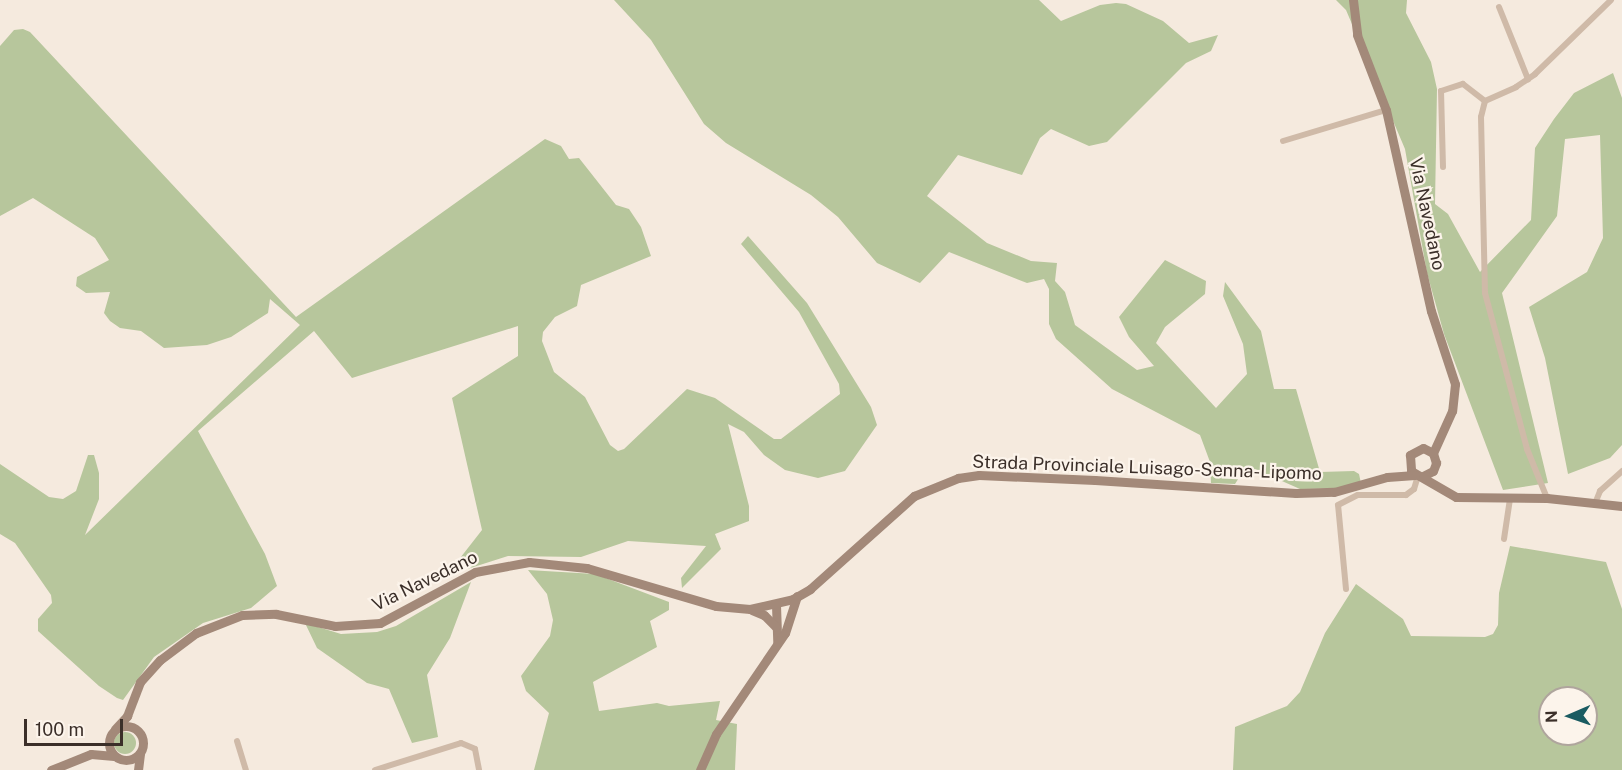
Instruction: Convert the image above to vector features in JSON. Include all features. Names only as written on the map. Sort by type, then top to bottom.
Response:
[{"type":"street","name":"Via Navedano","points":[[1353,0],[1357,35],[1386,110],[1431,311],[1455,384],[1452,411],[1433,453]]},
{"type":"street","points":[[1547,498],[1527,449],[1485,294],[1481,117],[1485,101],[1528,79],[1611,0]]},
{"type":"street","points":[[1499,7],[1528,79]]},
{"type":"street","points":[[1443,167],[1441,91],[1463,84],[1485,101]]},
{"type":"street","points":[[1284,141],[1386,110]]},
{"type":"street","name":"Via Navedano","points":[[1423,448],[1440,434]]},
{"type":"street","points":[[1438,485],[1433,453],[1423,448],[1412,452],[1408,464],[1419,476],[1456,497],[1547,498],[1596,501],[1622,506]]},
{"type":"street","name":"Strada Provinciale Luisago-Senna-Lipomo","points":[[1387,477],[1408,464]]},
{"type":"street","points":[[1346,589],[1338,506],[1358,495],[1406,495],[1414,489],[1419,476],[1434,469]]},
{"type":"street","points":[[1596,501],[1600,491],[1622,471]]},
{"type":"street","name":"Strada Provinciale Luisago-Senna-Lipomo","points":[[797,596],[914,496],[958,478],[979,475],[1296,493],[1334,492],[1387,477],[1419,476]]},
{"type":"street","points":[[1504,539],[1509,499]]},
{"type":"street","name":"Via Navedano","points":[[91,754],[127,716],[140,682],[169,652],[228,618],[264,614],[335,626],[366,626],[396,618],[467,576],[492,566],[529,562],[587,568],[716,606],[750,609],[776,605],[797,596]]},
{"type":"street","points":[[699,770],[716,734],[776,649],[797,596]]},
{"type":"street","points":[[776,605],[789,620]]},
{"type":"street","points":[[776,605],[775,626],[778,635],[776,649]]},
{"type":"street","points":[[750,609],[764,615],[775,626]]},
{"type":"street","points":[[131,701],[132,719],[143,741],[137,770]]},
{"type":"street","points":[[114,756],[112,734],[127,726],[138,731]]},
{"type":"street","points":[[237,741],[246,770]]},
{"type":"street","points":[[375,770],[461,743],[475,749],[479,770]]},
{"type":"street","points":[[126,760],[140,753]]},
{"type":"street","points":[[51,770],[91,754],[114,756],[126,760],[137,770]]},
{"type":"green space","points":[[614,0],[1039,0],[1061,21],[1100,5],[1116,3],[1126,4],[1163,21],[1189,43],[1218,35],[1211,51],[1186,63],[1107,142],[1089,146],[1051,129],[1040,138],[1022,175],[958,155],[927,196],[987,243],[1031,261],[1057,263],[1055,281],[1065,292],[1075,325],[1137,370],[1154,366],[1129,337],[1119,317],[1165,260],[1206,281],[1205,294],[1165,327],[1156,343],[1216,408],[1247,374],[1243,344],[1223,296],[1225,282],[1261,331],[1274,389],[1296,389],[1320,472],[1354,471],[1359,474],[1362,488],[1300,489],[1255,469],[1242,473],[1235,484],[1211,483],[1210,462],[1200,435],[1112,389],[1056,339],[1049,324],[1049,289],[1044,279],[1027,283],[949,252],[920,283],[877,263],[838,217],[811,195],[726,143],[704,124],[651,40]]},
{"type":"green space","points":[[1336,0],[1407,0],[1406,13],[1431,62],[1437,89],[1435,204],[1448,214],[1480,272],[1531,220],[1535,148],[1554,119],[1574,93],[1613,73],[1622,98],[1622,445],[1610,458],[1568,474],[1545,358],[1529,307],[1587,272],[1603,238],[1600,135],[1565,139],[1557,216],[1502,293],[1548,483],[1503,490],[1444,334],[1427,273],[1405,149],[1346,10]]},
{"type":"green space","points":[[23,29],[30,32],[296,317],[545,139],[561,146],[569,159],[579,158],[616,205],[629,209],[641,227],[651,256],[581,285],[577,306],[555,317],[543,332],[542,341],[554,372],[585,397],[610,445],[618,451],[624,449],[687,389],[715,398],[774,439],[781,439],[840,394],[839,384],[799,312],[741,244],[748,236],[807,303],[871,407],[877,425],[845,471],[818,478],[785,470],[764,455],[744,432],[728,424],[749,506],[749,521],[715,534],[721,549],[682,588],[681,578],[706,546],[628,541],[581,557],[508,556],[461,571],[457,562],[482,530],[452,398],[518,356],[518,326],[352,378],[314,331],[198,431],[265,554],[277,586],[251,608],[203,623],[154,657],[123,700],[117,698],[99,686],[38,631],[38,619],[52,603],[51,595],[15,543],[0,534],[0,464],[49,497],[63,499],[76,491],[88,455],[94,455],[99,473],[99,499],[85,535],[300,325],[270,299],[268,313],[231,337],[207,345],[164,348],[141,331],[120,328],[110,321],[104,313],[110,292],[86,293],[76,286],[77,277],[109,260],[95,238],[33,198],[0,216],[0,46],[14,30]]},
{"type":"green space","points":[[1510,546],[1606,562],[1622,609],[1622,770],[1233,770],[1235,727],[1287,706],[1300,692],[1325,633],[1356,584],[1403,619],[1411,636],[1485,637],[1493,634],[1498,625],[1499,593]]},
{"type":"green space","points":[[528,570],[595,574],[669,602],[669,610],[650,621],[657,647],[593,682],[599,711],[657,703],[669,706],[720,701],[716,720],[737,724],[735,770],[534,770],[549,713],[526,691],[521,676],[550,636],[553,620],[547,594]]},
{"type":"green space","points":[[471,582],[450,638],[427,675],[438,737],[412,743],[389,689],[367,683],[317,648],[305,623],[341,634],[377,632],[396,626]]},
{"type":"green space","points":[[121,732],[129,732],[136,739],[136,747],[129,754],[121,754],[114,747],[114,739]]}]
